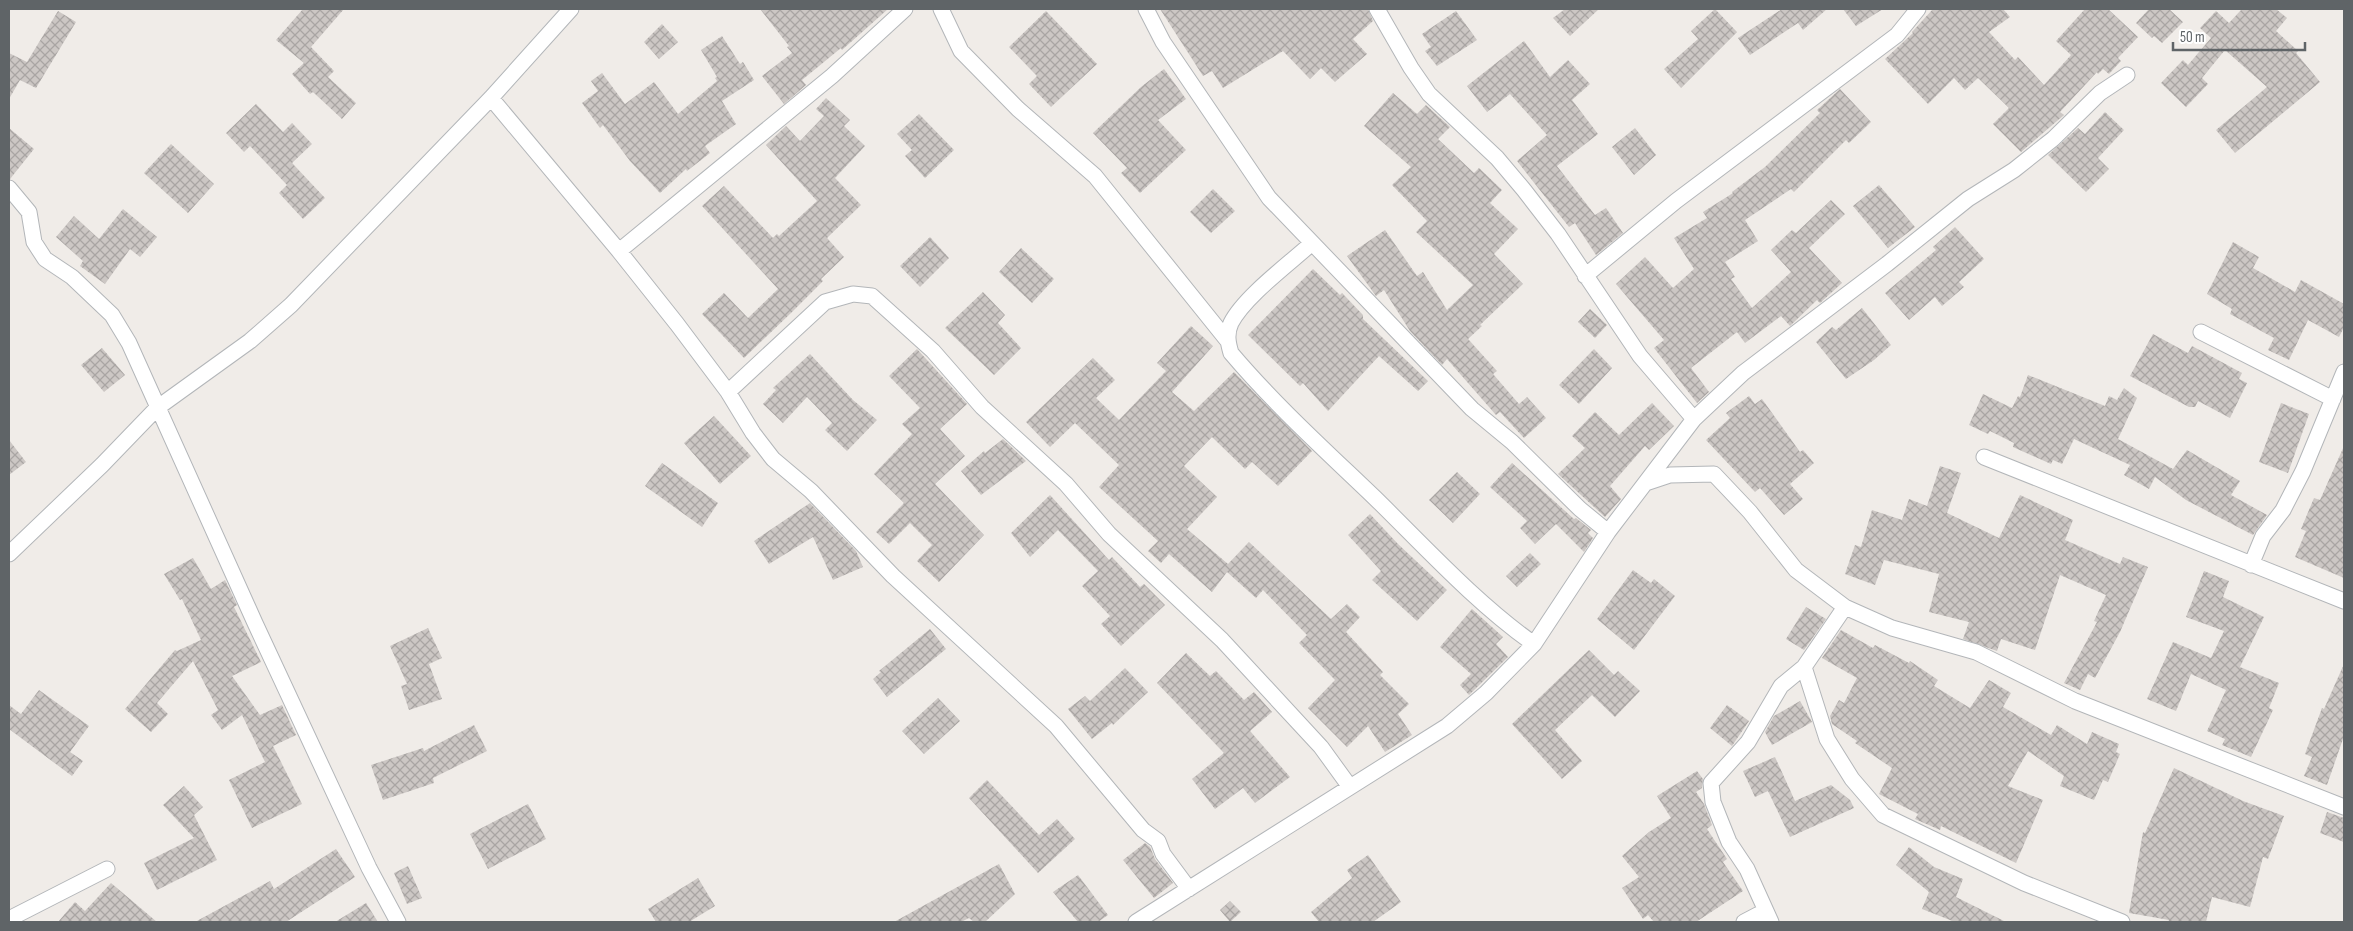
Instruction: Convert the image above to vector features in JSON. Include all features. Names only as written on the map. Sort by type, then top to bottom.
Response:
[{"type":"street","points":[[9,554],[102,466],[158,408],[250,341],[291,305],[491,98],[571,9]]},
{"type":"street","points":[[619,251],[832,76],[905,9]]},
{"type":"street","points":[[941,9],[961,51],[1018,109],[1095,176],[1227,340],[1231,353],[1240,364],[1306,433],[1418,541],[1515,631],[1534,644]]},
{"type":"street","points":[[1146,9],[1163,42],[1269,198],[1472,408],[1512,442],[1580,509],[1608,532]]},
{"type":"street","points":[[1377,9],[1411,68],[1429,94],[1503,164],[1558,234],[1640,356],[1694,419]]},
{"type":"street","points":[[1585,276],[1676,201],[1897,35],[1918,9]]},
{"type":"street","points":[[1136,922],[1446,726],[1486,693],[1534,644],[1608,532],[1694,419],[1743,373],[1887,264],[1968,199],[2014,170],[2053,138],[2100,93],[2126,75]]},
{"type":"street","points":[[491,98],[619,251],[728,392],[753,433],[773,459],[811,491],[893,576],[1056,726],[1143,830],[1158,841],[1163,854],[1189,889]]},
{"type":"street","points":[[9,188],[29,212],[34,242],[45,260],[72,277],[112,315],[129,343],[369,868],[398,922]]},
{"type":"street","points":[[1227,340],[1231,323],[1257,291],[1312,243]]},
{"type":"street","points":[[728,392],[825,302],[853,294],[872,296],[933,351],[982,407],[1066,484],[1110,534],[1222,640],[1315,740],[1350,787]]},
{"type":"street","points":[[2201,332],[2333,399]]},
{"type":"street","points":[[2251,565],[2262,536],[2283,510],[2304,471],[2344,372]]},
{"type":"street","points":[[1984,457],[2344,601]]},
{"type":"street","points":[[1646,483],[1670,475],[1714,474],[1750,512],[1796,570],[1845,607],[1892,628],[1976,652],[2075,701],[2344,807]]},
{"type":"street","points":[[1744,922],[1768,917],[1747,869],[1729,842],[1713,802],[1711,783],[1748,742],[1781,686],[1804,667],[1845,607]]},
{"type":"street","points":[[1804,667],[1827,739],[1852,779],[1883,816],[2024,882],[2122,922]]},
{"type":"street","points":[[9,919],[107,869]]},
{"type":"building","points":[[303,9],[344,9],[311,47],[334,71],[328,77],[356,103],[342,119],[313,92],[310,94],[292,74],[304,63],[276,40]]},
{"type":"building","points":[[760,9],[888,9],[842,50],[841,48],[802,80],[806,85],[784,104],[762,76],[792,53],[787,47],[789,46]]},
{"type":"building","points":[[1160,9],[1368,9],[1373,21],[1353,39],[1367,54],[1335,82],[1321,68],[1310,79],[1283,51],[1223,88],[1212,71],[1203,76]]},
{"type":"building","points":[[1565,9],[1599,9],[1570,36],[1553,18]]},
{"type":"building","points":[[1715,9],[1737,32],[1681,88],[1664,69],[1698,39],[1691,31]]},
{"type":"building","points":[[1782,9],[1827,9],[1803,30],[1798,23],[1750,55],[1738,38]]},
{"type":"building","points":[[1843,9],[1883,9],[1856,26]]},
{"type":"building","points":[[1933,9],[2003,9],[2010,17],[1989,32],[2015,60],[2018,57],[2044,85],[2071,55],[2056,41],[2085,9],[2108,9],[2138,37],[2118,58],[2121,61],[2109,74],[2103,69],[2098,74],[2097,72],[2060,112],[2064,115],[2021,152],[1993,124],[2009,108],[1978,78],[1965,90],[1954,78],[1928,104],[1885,59],[1913,33]]},
{"type":"building","points":[[2149,9],[2169,9],[2183,22],[2162,43],[2154,36],[2152,38],[2136,23]]},
{"type":"building","points":[[2242,9],[2276,9],[2287,18],[2276,31],[2298,51],[2296,53],[2320,82],[2235,153],[2216,130],[2267,87],[2225,50],[2202,78],[2208,84],[2186,107],[2161,83],[2183,60],[2188,65],[2211,38],[2200,28],[2216,11],[2229,23]]},
{"type":"building","points":[[58,11],[76,22],[36,88],[20,80],[9,99],[9,53],[27,62]]},
{"type":"building","points":[[1046,11],[1097,64],[1051,107],[1029,84],[1037,76],[1009,47]]},
{"type":"building","points":[[1456,11],[1477,40],[1437,66],[1425,51],[1431,47],[1422,34]]},
{"type":"building","points":[[662,24],[678,42],[659,59],[644,42]]},
{"type":"building","points":[[722,36],[740,64],[743,62],[754,80],[722,101],[736,124],[705,146],[710,153],[687,171],[686,169],[660,193],[630,161],[603,125],[600,128],[582,103],[598,91],[591,81],[602,73],[625,104],[654,82],[678,114],[717,81],[715,78],[717,77],[701,50]]},
{"type":"building","points":[[1524,41],[1550,77],[1568,60],[1590,84],[1572,100],[1598,134],[1557,166],[1595,215],[1606,208],[1623,233],[1596,255],[1575,223],[1569,227],[1517,161],[1547,135],[1510,94],[1487,112],[1467,86]]},
{"type":"building","points":[[1164,69],[1186,99],[1158,120],[1186,150],[1140,193],[1121,173],[1127,168],[1093,133],[1141,87]]},
{"type":"building","points":[[1840,89],[1871,122],[1849,143],[1846,140],[1794,192],[1791,189],[1745,220],[1758,241],[1725,262],[1735,277],[1731,279],[1752,308],[1791,272],[1771,250],[1792,230],[1796,233],[1831,200],[1845,214],[1809,248],[1842,283],[1820,303],[1817,300],[1790,326],[1781,316],[1745,343],[1737,332],[1691,368],[1709,392],[1697,403],[1654,348],[1664,340],[1616,284],[1645,257],[1673,288],[1694,269],[1674,238],[1707,218],[1703,212],[1733,193],[1765,167],[1820,113],[1817,110]]},
{"type":"building","points":[[1393,93],[1417,114],[1426,105],[1450,127],[1438,139],[1474,173],[1479,168],[1502,190],[1490,203],[1518,229],[1494,254],[1523,284],[1468,339],[1497,371],[1493,374],[1519,404],[1527,397],[1546,418],[1524,438],[1500,412],[1496,415],[1447,359],[1442,365],[1410,331],[1384,290],[1376,296],[1347,256],[1385,230],[1417,276],[1423,272],[1447,310],[1473,285],[1416,232],[1427,221],[1392,185],[1411,167],[1364,126]]},
{"type":"building","points":[[826,98],[850,120],[844,126],[865,146],[835,178],[861,205],[827,238],[844,257],[821,279],[823,281],[744,358],[702,314],[724,293],[748,318],[778,289],[702,206],[724,186],[773,238],[777,234],[779,236],[817,201],[766,145],[786,126],[800,141],[824,116],[816,109]]},
{"type":"building","points":[[256,104],[283,132],[292,123],[312,144],[292,163],[325,198],[303,219],[279,193],[287,185],[250,146],[244,152],[226,133]]},
{"type":"building","points":[[2105,112],[2124,130],[2098,158],[2109,169],[2086,192],[2048,155],[2078,128],[2085,134]]},
{"type":"building","points":[[919,114],[954,150],[925,178],[905,156],[912,150],[897,134]]},
{"type":"building","points":[[9,128],[34,149],[10,179],[9,179]]},
{"type":"building","points":[[1635,128],[1656,155],[1634,175],[1612,147]]},
{"type":"building","points":[[171,144],[214,184],[188,213],[144,173]]},
{"type":"building","points":[[1879,185],[1915,227],[1888,248],[1853,206]]},
{"type":"building","points":[[1213,189],[1235,211],[1211,233],[1190,212]]},
{"type":"building","points":[[123,209],[157,237],[140,257],[130,249],[105,284],[80,266],[83,261],[56,237],[74,216],[99,239]]},
{"type":"building","points":[[1955,227],[1984,259],[1959,282],[1964,287],[1942,306],[1935,297],[1909,320],[1885,293],[1936,250],[1933,247]]},
{"type":"building","points":[[930,237],[949,258],[920,287],[900,266]]},
{"type":"building","points":[[2233,242],[2259,257],[2253,268],[2295,292],[2301,280],[2344,304],[2344,327],[2339,337],[2308,320],[2289,360],[2268,350],[2274,338],[2230,314],[2232,309],[2207,294]]},
{"type":"building","points":[[1021,248],[1054,279],[1032,303],[999,272]]},
{"type":"building","points":[[1313,269],[1340,295],[1342,293],[1363,315],[1363,319],[1428,381],[1418,391],[1379,356],[1328,411],[1303,383],[1300,386],[1248,335]]},
{"type":"building","points":[[983,292],[1005,315],[998,323],[1021,348],[994,375],[945,328]]},
{"type":"building","points":[[1862,308],[1891,345],[1874,360],[1846,379],[1816,342],[1832,327],[1836,330]]},
{"type":"building","points":[[1590,309],[1607,325],[1595,338],[1578,322]]},
{"type":"building","points":[[1191,326],[1213,346],[1172,392],[1194,411],[1234,372],[1312,451],[1278,486],[1252,462],[1245,469],[1212,437],[1184,466],[1217,497],[1187,529],[1228,564],[1249,542],[1331,619],[1347,604],[1360,617],[1346,632],[1383,672],[1380,675],[1409,704],[1398,714],[1412,735],[1385,752],[1368,726],[1347,747],[1308,708],[1335,680],[1299,643],[1307,635],[1263,590],[1256,598],[1227,572],[1212,592],[1169,554],[1161,563],[1148,551],[1158,541],[1099,487],[1119,465],[1075,423],[1050,447],[1026,422],[1093,358],[1115,380],[1096,398],[1119,420],[1166,371],[1157,363]]},
{"type":"building","points":[[2153,334],[2188,353],[2192,346],[2242,373],[2239,379],[2247,383],[2230,418],[2198,401],[2195,407],[2189,407],[2130,376]]},
{"type":"building","points":[[102,348],[125,375],[104,392],[81,365]]},
{"type":"building","points":[[917,349],[967,404],[940,429],[965,456],[935,484],[984,535],[939,582],[917,561],[932,545],[910,523],[889,544],[876,532],[904,503],[874,474],[912,434],[902,424],[920,408],[889,376]]},
{"type":"building","points":[[1594,349],[1612,368],[1579,404],[1559,385]]},
{"type":"building","points":[[810,354],[853,400],[877,420],[847,451],[825,430],[832,423],[807,397],[783,423],[763,404],[776,390],[773,388]]},
{"type":"building","points":[[2028,375],[2105,406],[2109,396],[2117,400],[2124,388],[2137,398],[2118,439],[2173,469],[2187,450],[2240,481],[2231,495],[2267,515],[2253,535],[2186,500],[2155,477],[2149,489],[2124,475],[2130,465],[2074,439],[2062,464],[2053,460],[2051,464],[2013,447],[2014,443],[1990,431],[1988,434],[1969,425],[1983,394],[2012,408],[2018,396],[2020,397]]},
{"type":"building","points":[[1749,396],[1755,404],[1762,399],[1800,452],[1803,450],[1814,463],[1790,484],[1803,499],[1784,515],[1760,488],[1755,492],[1706,440],[1730,418],[1726,413]]},
{"type":"building","points":[[1652,403],[1674,426],[1649,450],[1645,446],[1610,486],[1621,499],[1605,517],[1558,474],[1585,448],[1572,436],[1595,412],[1619,435]]},
{"type":"building","points":[[2281,403],[2309,414],[2288,473],[2259,462]]},
{"type":"building","points":[[714,416],[751,456],[720,484],[684,443]]},
{"type":"building","points":[[1003,439],[1026,461],[981,495],[961,471],[984,451],[985,453]]},
{"type":"building","points":[[9,440],[26,462],[9,475]]},
{"type":"building","points":[[2344,446],[2344,578],[2295,557],[2306,531],[2301,529],[2314,498],[2320,500]]},
{"type":"building","points":[[662,463],[718,503],[702,527],[645,486]]},
{"type":"building","points":[[1512,463],[1574,519],[1576,518],[1591,530],[1588,533],[1593,538],[1584,552],[1556,524],[1535,544],[1520,528],[1527,521],[1490,487]]},
{"type":"building","points":[[1940,466],[1961,473],[1947,513],[1999,538],[2020,495],[2073,520],[2065,540],[2120,564],[2123,557],[2148,567],[2120,632],[2095,678],[2088,674],[2080,690],[2064,683],[2097,622],[2094,621],[2106,595],[2060,575],[2035,650],[2001,639],[1997,651],[1963,639],[1969,622],[1929,612],[1939,574],[1884,560],[1875,585],[1845,574],[1855,545],[1861,547],[1872,510],[1902,520],[1909,499],[1927,506]]},
{"type":"building","points":[[1457,472],[1480,494],[1453,523],[1429,500]]},
{"type":"building","points":[[1050,495],[1109,560],[1112,557],[1140,587],[1144,584],[1165,605],[1121,646],[1101,624],[1110,616],[1082,586],[1098,571],[1058,530],[1030,557],[1011,533]]},
{"type":"building","points":[[810,503],[856,551],[863,567],[833,580],[813,537],[769,564],[754,541]]},
{"type":"building","points":[[1370,514],[1398,544],[1447,590],[1417,621],[1372,580],[1381,571],[1348,535]]},
{"type":"building","points":[[1530,553],[1541,564],[1517,587],[1506,576]]},
{"type":"building","points":[[193,558],[211,589],[225,580],[237,605],[234,607],[261,662],[232,676],[260,715],[282,705],[296,735],[273,746],[302,804],[252,828],[229,780],[265,762],[242,715],[222,730],[211,715],[218,710],[193,661],[157,703],[168,714],[151,732],[125,709],[175,650],[177,651],[201,640],[182,599],[180,600],[164,574]]},
{"type":"building","points":[[1633,570],[1651,583],[1654,579],[1675,596],[1634,650],[1597,619]]},
{"type":"building","points":[[2204,571],[2229,581],[2223,597],[2264,617],[2240,667],[2279,683],[2269,708],[2273,710],[2251,757],[2222,745],[2225,739],[2207,731],[2226,690],[2191,674],[2176,711],[2147,699],[2173,642],[2211,658],[2224,631],[2186,617]]},
{"type":"building","points":[[1806,607],[1826,619],[1804,650],[1786,639]]},
{"type":"building","points":[[1472,609],[1503,637],[1496,644],[1508,657],[1469,695],[1460,685],[1471,674],[1440,647]]},
{"type":"building","points":[[428,628],[442,658],[429,664],[442,699],[409,710],[401,686],[407,684],[390,646]]},
{"type":"building","points":[[930,629],[946,649],[887,697],[873,679],[881,672],[879,671]]},
{"type":"building","points":[[1841,630],[1873,648],[1875,645],[1909,663],[1910,661],[1938,680],[1934,686],[1970,708],[1989,680],[2011,693],[2003,707],[2051,735],[2057,725],[2087,744],[2092,732],[2119,744],[2116,752],[2120,754],[2108,782],[2103,780],[2094,800],[2060,786],[2064,776],[2028,751],[2008,786],[2043,800],[2016,863],[1941,826],[1940,830],[1915,819],[1918,814],[1879,794],[1892,768],[1855,743],[1857,741],[1832,724],[1830,716],[1839,700],[1844,703],[1857,678],[1822,658]]},
{"type":"building","points":[[1589,650],[1614,675],[1618,671],[1640,691],[1615,717],[1592,695],[1555,730],[1582,761],[1562,779],[1512,724]]},
{"type":"building","points":[[1186,653],[1210,676],[1216,671],[1244,700],[1254,692],[1272,712],[1250,731],[1290,777],[1255,803],[1243,788],[1215,809],[1192,779],[1224,753],[1157,683]]},
{"type":"building","points":[[2344,664],[2344,736],[2327,785],[2304,776],[2312,757],[2305,754],[2322,708],[2324,709]]},
{"type":"building","points":[[1125,668],[1148,692],[1113,725],[1112,723],[1092,739],[1068,709],[1085,696],[1090,701]]},
{"type":"building","points":[[39,690],[89,726],[70,752],[83,761],[72,776],[9,729],[9,705],[21,714]]},
{"type":"building","points":[[938,698],[960,721],[924,754],[902,731]]},
{"type":"building","points":[[1800,701],[1812,722],[1772,745],[1765,732],[1774,716]]},
{"type":"building","points":[[1727,705],[1749,721],[1732,746],[1710,728]]},
{"type":"building","points":[[474,725],[487,751],[433,778],[434,783],[383,800],[371,765],[423,748],[424,751]]},
{"type":"building","points":[[1775,757],[1795,801],[1831,785],[1850,800],[1854,808],[1790,837],[1768,791],[1755,797],[1743,771]]},
{"type":"building","points":[[2174,768],[2243,801],[2284,816],[2268,859],[2263,857],[2250,907],[2212,897],[2206,922],[2168,922],[2169,920],[2129,913],[2143,832],[2145,833]]},
{"type":"building","points":[[1697,771],[1703,779],[1702,788],[1696,792],[1704,804],[1712,825],[1707,829],[1727,859],[1723,862],[1743,891],[1696,922],[1654,922],[1648,915],[1643,919],[1622,888],[1639,877],[1622,856],[1649,832],[1671,818],[1657,796]]},
{"type":"building","points":[[987,780],[1039,835],[1057,819],[1075,839],[1038,873],[969,798]]},
{"type":"building","points":[[184,786],[203,807],[194,815],[217,860],[157,890],[144,863],[194,838],[163,805]]},
{"type":"building","points":[[528,804],[546,839],[488,869],[470,834]]},
{"type":"building","points":[[2327,812],[2344,818],[2344,842],[2320,833]]},
{"type":"building","points":[[1145,843],[1150,847],[1155,859],[1173,883],[1154,898],[1123,860]]},
{"type":"building","points":[[1909,847],[1934,867],[1963,879],[1956,897],[2006,922],[1955,922],[1922,909],[1929,892],[1896,865]]},
{"type":"building","points":[[336,849],[355,877],[286,922],[195,922],[270,881],[274,889]]},
{"type":"building","points":[[1368,855],[1401,902],[1373,922],[1319,922],[1311,912],[1352,878],[1347,870]]},
{"type":"building","points":[[999,864],[1015,894],[985,922],[974,922],[969,918],[961,922],[894,922]]},
{"type":"building","points":[[408,866],[422,898],[407,904],[394,873]]},
{"type":"building","points":[[1078,875],[1108,915],[1098,922],[1078,922],[1053,892]]},
{"type":"building","points":[[698,878],[715,906],[689,922],[656,922],[648,909]]},
{"type":"building","points":[[111,883],[157,922],[58,922],[75,902],[85,911]]},
{"type":"building","points":[[1230,901],[1241,912],[1230,922],[1220,910]]},
{"type":"building","points":[[366,903],[378,922],[335,922]]}]
